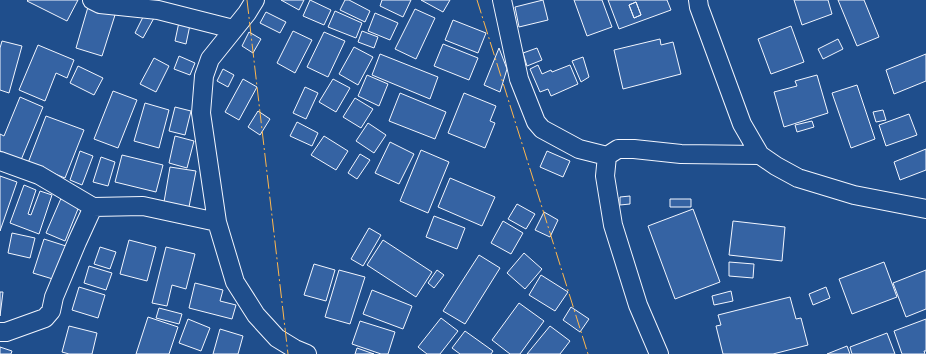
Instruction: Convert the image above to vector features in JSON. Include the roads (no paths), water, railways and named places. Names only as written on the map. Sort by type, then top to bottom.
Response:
[{"type":"street","points":[[92,0],[100,4],[158,10],[233,29]]},
{"type":"street","points":[[255,0],[247,13],[210,59],[204,76],[201,113],[217,222],[235,282],[256,316],[277,338],[294,349],[307,354]]},
{"type":"street","points":[[502,0],[519,79],[536,122],[542,129],[579,149],[608,156]]},
{"type":"street","points":[[698,0],[699,7],[742,124],[760,155],[798,178],[854,195],[926,209]]},
{"type":"street","points":[[659,354],[638,305],[613,225],[605,176],[608,156],[618,149],[634,149],[681,154],[760,155]]},
{"type":"street","points":[[0,161],[39,175],[93,207],[143,206],[217,222]]},
{"type":"street","points":[[0,332],[6,332],[44,318],[51,311],[57,290],[93,207]]}]
